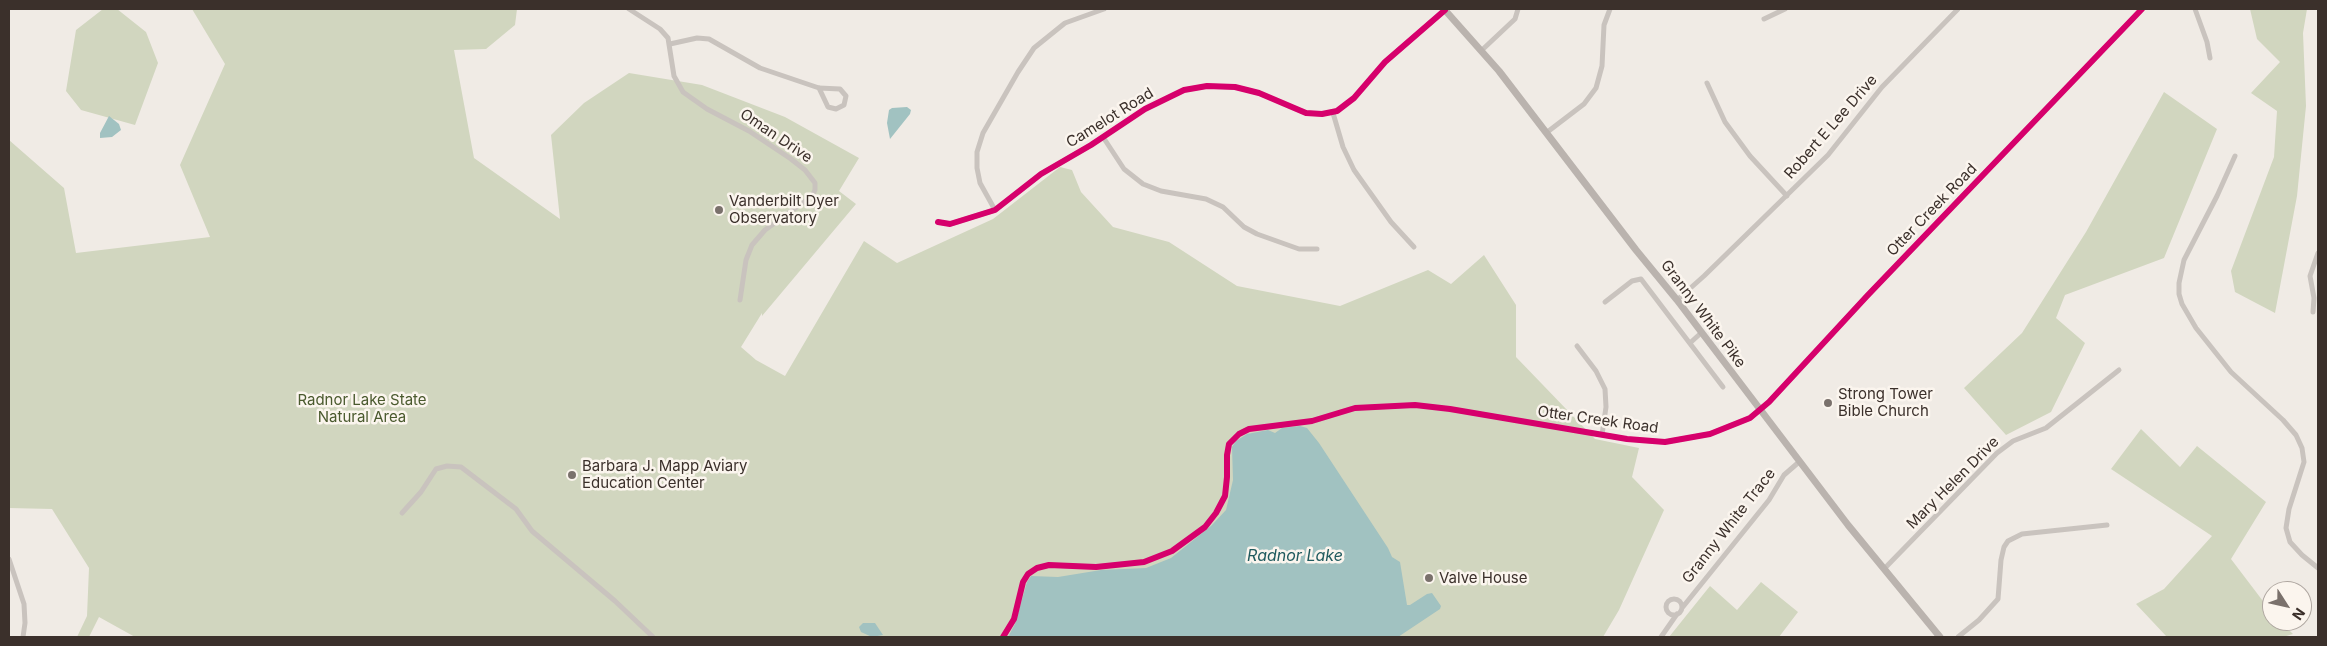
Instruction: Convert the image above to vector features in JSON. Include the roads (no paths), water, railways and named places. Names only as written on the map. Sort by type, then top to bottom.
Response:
[{"type":"main road","name":"Granny White Pike","points":[[1445,9],[1482,50],[1636,250],[1677,300],[1798,462],[1940,637]]},
{"type":"street","points":[[629,9],[660,29],[670,44],[697,38],[709,39],[755,66],[818,88],[834,87],[841,90],[846,96],[844,105],[836,109],[828,107],[818,88]]},
{"type":"street","points":[[995,210],[980,182],[977,168],[978,143],[985,128],[1034,48],[1065,23],[1104,9]]},
{"type":"street","points":[[1414,247],[1391,222],[1354,170],[1341,142],[1333,113],[1350,102],[1379,67],[1445,9]]},
{"type":"street","points":[[1482,50],[1515,19],[1518,9]]},
{"type":"street","points":[[1546,133],[1584,104],[1596,88],[1602,66],[1604,25],[1610,9]]},
{"type":"street","points":[[1764,19],[1785,9]]},
{"type":"street","name":"Robert E Lee Drive","points":[[1677,300],[1700,280],[1828,155],[1882,87],[1958,9]]},
{"type":"street","name":"Otter Creek Road","points":[[1003,637],[1014,619],[1023,582],[1028,574],[1037,568],[1049,566],[1096,567],[1144,562],[1172,551],[1205,527],[1216,513],[1225,496],[1228,448],[1236,436],[1245,430],[1312,420],[1355,408],[1406,404],[1450,408],[1650,442],[1683,440],[1723,430],[1750,418],[1760,410],[2142,9]]},
{"type":"street","points":[[2194,9],[2210,58]]},
{"type":"street","name":"Oman Drive","points":[[670,44],[674,76],[683,92],[707,109],[744,128],[791,159],[806,170],[815,183],[812,196],[764,230],[752,245],[746,260],[740,300]]},
{"type":"street","points":[[1706,84],[1725,122],[1750,156],[1787,196]]},
{"type":"street","name":"Camelot Road","points":[[938,222],[950,224],[995,210],[1038,176],[1167,97],[1184,90],[1207,86],[1248,90],[1306,113],[1333,113]]},
{"type":"street","points":[[1103,137],[1124,169],[1143,184],[1160,191],[1196,196],[1215,202],[1246,228],[1272,241],[1299,248],[1317,249]]},
{"type":"street","points":[[2235,156],[2184,260],[2179,283],[2179,294],[2182,304],[2196,328],[2231,372],[2283,420],[2296,435],[2302,448],[2304,462],[2289,509],[2286,528],[2290,542],[2302,556],[2318,568]]},
{"type":"street","points":[[2313,312],[2314,298],[2310,276],[2318,252]]},
{"type":"street","points":[[1605,302],[1632,281],[1641,279],[1723,386]]},
{"type":"street","points":[[1690,343],[1701,333]]},
{"type":"street","points":[[1577,346],[1596,371],[1605,389],[1606,407],[1602,435]]},
{"type":"street","name":"Mary Helen Drive","points":[[1884,569],[1997,453],[2013,441],[2046,428],[2119,370]]},
{"type":"street","name":"Granny White Trace","points":[[1682,608],[1769,500],[1784,475],[1798,462]]},
{"type":"street","points":[[402,513],[421,492],[436,469],[447,466],[461,468],[511,504],[532,530],[615,601],[652,637]]},
{"type":"street","points":[[1958,637],[1980,620],[1998,598],[2001,560],[2004,547],[2008,541],[2022,534],[2107,524]]},
{"type":"street","points":[[9,559],[24,604],[26,623],[23,637]]},
{"type":"street","points":[[1661,637],[1682,608],[1678,600],[1669,601],[1667,610],[1672,614],[1677,614]]},
{"type":"water","points":[[907,107],[911,110],[910,114],[890,139],[887,123],[889,110]]},
{"type":"water","points":[[109,116],[119,124],[121,130],[112,137],[100,138],[100,133]]},
{"type":"water","name":"Radnor Lake","points":[[1300,426],[1307,428],[1319,443],[1392,557],[1400,562],[1407,605],[1432,593],[1441,606],[1440,609],[1398,637],[1008,637],[1015,624],[1027,582],[1031,576],[1058,577],[1101,570],[1146,568],[1171,558],[1211,526],[1226,510],[1233,480],[1232,447],[1236,441],[1247,434],[1268,430],[1275,433],[1282,428]]},
{"type":"water","points":[[863,623],[875,623],[883,635],[872,637],[861,632],[859,627]]},
{"type":"place","name":"Vanderbilt Dyer Observatory","points":[[719,210]]},
{"type":"place","name":"Strong Tower Bible Church","points":[[1828,403]]},
{"type":"place","name":"Barbara J. Mapp Aviary Education Center","points":[[572,475]]},
{"type":"place","name":"Valve House","points":[[1429,578]]},
{"type":"park label","name":"Radnor Lake State Natural Area","points":[[362,408]]}]
